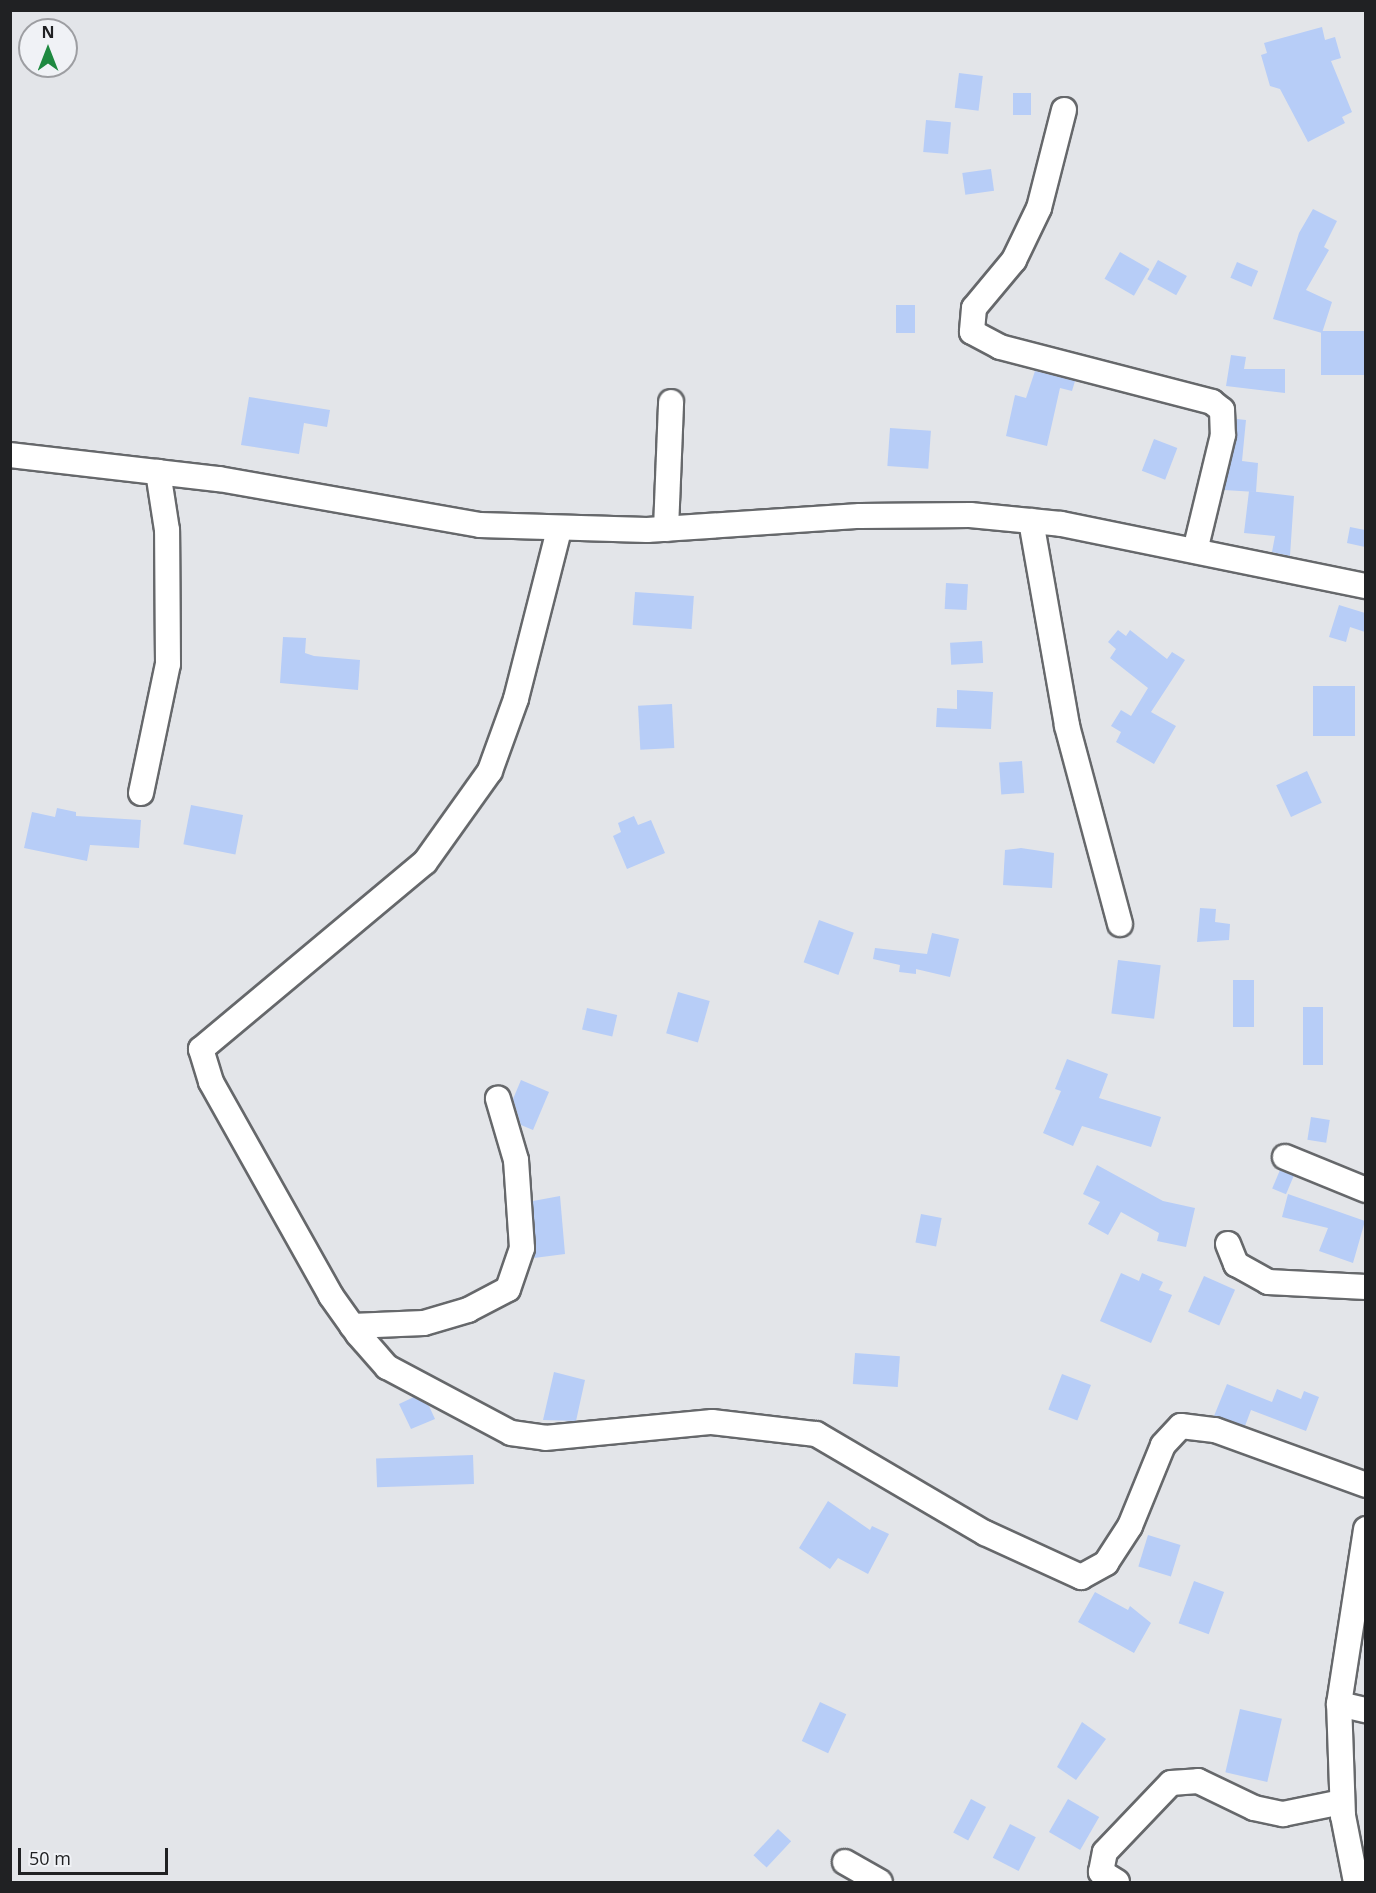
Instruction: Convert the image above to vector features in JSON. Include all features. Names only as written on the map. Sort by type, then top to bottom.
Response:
[{"type":"street","points":[[1064,110],[1039,207],[1014,260],[974,308],[972,332],[1000,347],[1212,402],[1222,410],[1223,435],[1194,551]]},
{"type":"street","points":[[666,529],[671,402]]},
{"type":"street","points":[[10,455],[158,472],[480,525],[560,530],[666,529],[860,516],[970,515],[1031,521],[1365,586]]},
{"type":"street","points":[[141,793],[168,664],[168,541],[158,472]]},
{"type":"street","points":[[1031,521],[1067,726],[1120,924]]},
{"type":"street","points":[[560,530],[516,699],[490,771],[425,862],[201,1049],[211,1082],[352,1326],[387,1367],[511,1433],[545,1438],[712,1422],[816,1434],[985,1533],[1082,1578],[1106,1563],[1130,1526],[1163,1445],[1181,1426],[1215,1430],[1365,1485]]},
{"type":"street","points":[[352,1326],[424,1323],[468,1310],[508,1289],[522,1248],[516,1160],[498,1099]]},
{"type":"street","points":[[1285,1157],[1365,1190]]},
{"type":"street","points":[[1228,1244],[1236,1264],[1268,1282],[1365,1287]]},
{"type":"street","points":[[1356,1882],[1342,1802],[1339,1704],[1365,1529]]},
{"type":"street","points":[[1339,1704],[1365,1710]]},
{"type":"street","points":[[1117,1882],[1101,1872],[1105,1852],[1171,1784],[1198,1781],[1254,1808],[1283,1814],[1342,1802]]},
{"type":"street","points":[[845,1862],[880,1882]]},
{"type":"building","points":[[1322,27],[1325,40],[1335,37],[1341,58],[1331,61],[1352,112],[1342,117],[1345,123],[1308,142],[1280,89],[1270,86],[1261,55],[1267,53],[1264,43]]},
{"type":"building","points":[[959,73],[983,76],[979,111],[955,108]]},
{"type":"building","points":[[1013,93],[1031,93],[1031,115],[1013,115]]},
{"type":"building","points":[[926,120],[951,122],[948,154],[923,152]]},
{"type":"building","points":[[991,169],[994,191],[965,195],[962,173]]},
{"type":"building","points":[[1313,209],[1337,221],[1324,247],[1329,250],[1306,290],[1332,302],[1322,333],[1273,319],[1299,233]]},
{"type":"building","points":[[1120,252],[1149,269],[1134,296],[1104,279]]},
{"type":"building","points":[[1158,260],[1187,276],[1176,295],[1147,279]]},
{"type":"building","points":[[1237,262],[1258,271],[1252,287],[1230,278]]},
{"type":"building","points":[[896,305],[915,305],[915,333],[896,333]]},
{"type":"building","points":[[1321,331],[1365,331],[1365,375],[1321,375]]},
{"type":"building","points":[[1231,355],[1246,357],[1244,369],[1285,369],[1285,393],[1226,386]]},
{"type":"building","points":[[1035,371],[1075,381],[1072,391],[1060,388],[1047,446],[1006,436],[1015,395],[1026,398]]},
{"type":"building","points":[[249,397],[330,410],[327,427],[304,423],[299,454],[241,445]]},
{"type":"building","points":[[1237,419],[1246,420],[1242,461],[1258,463],[1256,492],[1224,490]]},
{"type":"building","points":[[890,428],[931,431],[928,469],[887,466]]},
{"type":"building","points":[[1154,439],[1177,448],[1165,480],[1142,471]]},
{"type":"building","points":[[1249,491],[1294,496],[1290,556],[1272,552],[1275,536],[1244,533]]},
{"type":"building","points":[[1350,527],[1365,530],[1365,547],[1347,543]]},
{"type":"building","points":[[946,583],[968,584],[967,610],[945,609]]},
{"type":"building","points":[[635,592],[694,596],[692,629],[633,625]]},
{"type":"building","points":[[1339,605],[1365,613],[1365,632],[1350,627],[1346,642],[1329,637]]},
{"type":"building","points":[[1118,630],[1126,636],[1130,630],[1167,659],[1172,652],[1185,660],[1151,712],[1176,726],[1154,764],[1116,742],[1121,732],[1111,726],[1121,710],[1131,716],[1148,688],[1110,658],[1116,649],[1108,642]]},
{"type":"building","points":[[283,637],[306,638],[305,653],[314,656],[360,660],[358,690],[280,683]]},
{"type":"building","points":[[982,641],[983,663],[951,665],[950,643]]},
{"type":"building","points":[[1313,686],[1355,686],[1355,736],[1313,736]]},
{"type":"building","points":[[957,690],[993,692],[991,729],[936,727],[937,708],[957,709]]},
{"type":"building","points":[[672,704],[674,748],[640,750],[638,706]]},
{"type":"building","points":[[1022,761],[1024,793],[1001,795],[999,763]]},
{"type":"building","points":[[1307,771],[1322,803],[1291,817],[1276,785]]},
{"type":"building","points":[[191,805],[243,815],[235,854],[183,844]]},
{"type":"building","points":[[57,808],[76,812],[76,816],[141,820],[139,848],[90,845],[87,861],[24,848],[32,812],[55,817]]},
{"type":"building","points":[[634,816],[638,825],[651,820],[665,853],[627,869],[613,836],[621,832],[618,823]]},
{"type":"building","points":[[1021,848],[1054,853],[1052,888],[1003,885],[1005,850]]},
{"type":"building","points":[[1200,908],[1216,909],[1215,922],[1230,924],[1229,940],[1197,942]]},
{"type":"building","points":[[819,920],[854,933],[838,975],[804,962]]},
{"type":"building","points":[[932,933],[959,939],[950,977],[916,969],[916,974],[899,972],[900,965],[873,959],[875,948],[927,954]]},
{"type":"building","points":[[1118,960],[1161,965],[1154,1019],[1111,1014]]},
{"type":"building","points":[[1233,980],[1254,980],[1254,1027],[1233,1027]]},
{"type":"building","points":[[678,992],[710,1001],[698,1042],[666,1033]]},
{"type":"building","points":[[1303,1007],[1323,1007],[1323,1065],[1303,1065]]},
{"type":"building","points":[[587,1008],[617,1015],[612,1036],[582,1029]]},
{"type":"building","points":[[1067,1059],[1108,1074],[1099,1098],[1161,1117],[1151,1147],[1082,1126],[1073,1146],[1043,1133],[1061,1091],[1055,1089]]},
{"type":"building","points":[[521,1080],[549,1092],[533,1130],[521,1125],[513,1099]]},
{"type":"building","points":[[1311,1117],[1330,1120],[1326,1143],[1307,1140]]},
{"type":"building","points":[[1097,1165],[1163,1201],[1195,1208],[1186,1247],[1157,1241],[1159,1233],[1121,1212],[1108,1235],[1088,1224],[1100,1202],[1083,1194]]},
{"type":"building","points":[[1280,1170],[1294,1176],[1286,1194],[1272,1188]]},
{"type":"building","points":[[1288,1194],[1365,1221],[1353,1263],[1319,1251],[1328,1228],[1282,1217]]},
{"type":"building","points":[[560,1196],[565,1254],[534,1258],[533,1201]]},
{"type":"building","points":[[921,1214],[942,1218],[936,1246],[915,1242]]},
{"type":"building","points":[[1121,1273],[1139,1281],[1142,1273],[1163,1282],[1159,1290],[1172,1295],[1151,1343],[1100,1321]]},
{"type":"building","points":[[1204,1276],[1235,1290],[1219,1325],[1188,1312]]},
{"type":"building","points":[[855,1353],[900,1356],[898,1387],[853,1384]]},
{"type":"building","points":[[554,1372],[585,1380],[576,1421],[543,1420]]},
{"type":"building","points":[[1062,1374],[1091,1385],[1077,1421],[1048,1409]]},
{"type":"building","points":[[1227,1384],[1272,1402],[1277,1389],[1301,1399],[1304,1391],[1319,1397],[1306,1431],[1251,1410],[1245,1426],[1214,1416]]},
{"type":"building","points":[[414,1397],[429,1406],[435,1419],[411,1429],[399,1404]]},
{"type":"building","points":[[473,1455],[474,1484],[377,1487],[376,1458]]},
{"type":"building","points":[[828,1501],[870,1530],[872,1526],[889,1534],[868,1574],[838,1558],[830,1569],[799,1548]]},
{"type":"building","points":[[1148,1535],[1181,1545],[1171,1576],[1138,1567]]},
{"type":"building","points":[[1194,1581],[1224,1592],[1209,1634],[1179,1623]]},
{"type":"building","points":[[1095,1592],[1128,1610],[1130,1606],[1151,1623],[1134,1653],[1078,1622]]},
{"type":"building","points":[[820,1702],[846,1714],[828,1753],[802,1741]]},
{"type":"building","points":[[1240,1709],[1282,1719],[1267,1782],[1225,1772]]},
{"type":"building","points":[[1082,1722],[1106,1739],[1076,1780],[1057,1767]]},
{"type":"building","points":[[971,1799],[986,1807],[968,1841],[953,1833]]},
{"type":"building","points":[[1068,1799],[1099,1817],[1080,1850],[1049,1832]]},
{"type":"building","points":[[1010,1824],[1036,1837],[1019,1871],[993,1858]]},
{"type":"building","points":[[778,1829],[791,1841],[767,1868],[753,1855]]}]
